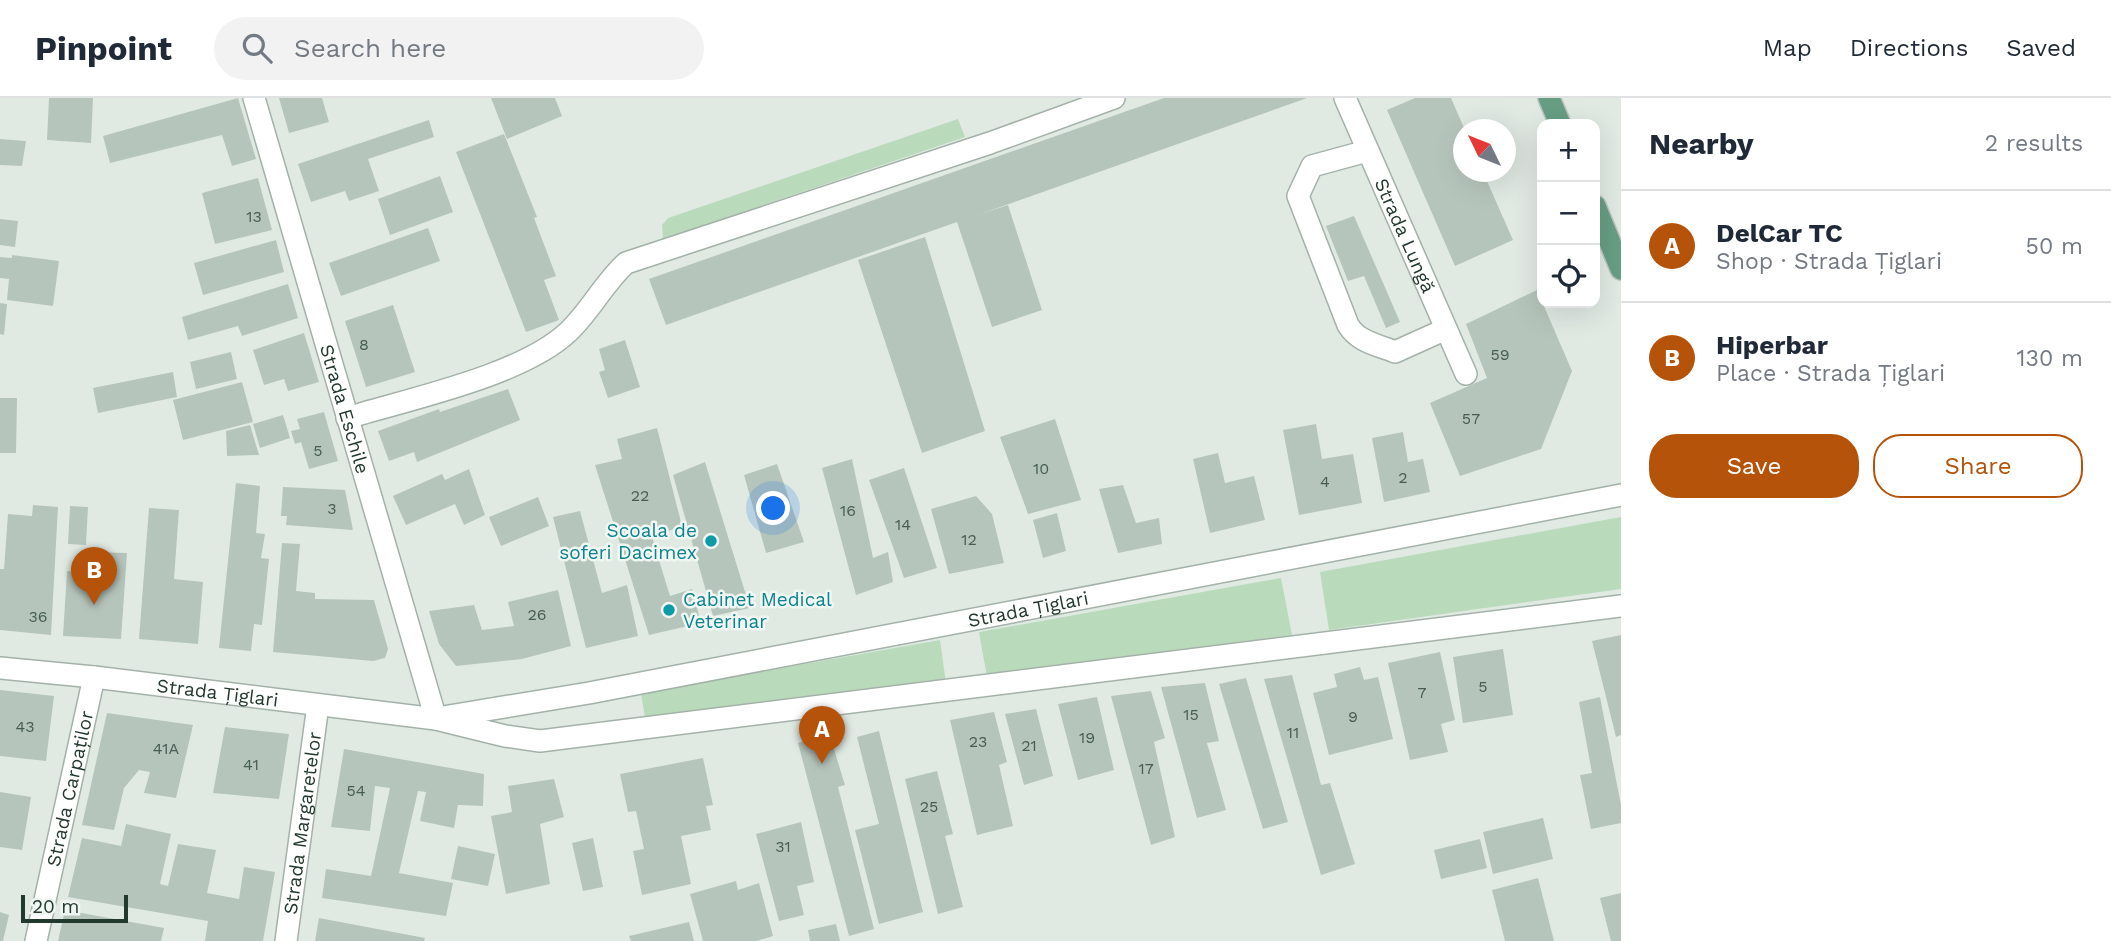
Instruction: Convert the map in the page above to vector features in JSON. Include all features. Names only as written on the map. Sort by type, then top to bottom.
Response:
[{"type":"main road","points":[[1549,98],[1558,119]]},
{"type":"main road","points":[[1600,218],[1621,268]]},
{"type":"street","name":"Strada Eschile","points":[[254,98],[436,719]]},
{"type":"street","points":[[347,418],[469,380],[548,348],[589,310],[609,279],[626,263],[990,143],[1114,98]]},
{"type":"street","name":"Strada Lungă","points":[[1352,100],[1367,151],[1466,374]]},
{"type":"street","points":[[1367,151],[1311,166],[1298,195],[1348,325],[1353,334],[1363,340],[1395,352],[1446,329]]},
{"type":"street","name":"Strada Țiglari","points":[[436,719],[589,693],[1621,495]]},
{"type":"street","name":"Strada Țiglari","points":[[0,668],[436,719],[505,736],[540,740],[1621,606]]},
{"type":"street","name":"Strada Carpaților","points":[[36,941],[94,677]]},
{"type":"street","name":"Strada Margaretelor","points":[[286,941],[318,705]]},
{"type":"green space","points":[[958,119],[965,137],[663,239],[662,225],[668,218]]},
{"type":"green space","points":[[1621,517],[1621,589],[1329,630],[1320,572]]},
{"type":"green space","points":[[1281,578],[1292,635],[987,677],[979,632]]},
{"type":"green space","points":[[940,640],[946,683],[646,724],[641,693]]},
{"type":"building","points":[[49,98],[93,98],[91,143],[47,140]]},
{"type":"building","points":[[238,98],[256,159],[232,166],[222,135],[110,163],[103,136]]},
{"type":"building","points":[[279,98],[322,98],[329,122],[289,133]]},
{"type":"building","points":[[491,98],[555,98],[562,116],[507,139]]},
{"type":"building","points":[[1164,98],[1307,98],[978,215],[1008,205],[1042,310],[992,327],[957,222],[666,325],[649,279]]},
{"type":"building","points":[[1415,98],[1451,98],[1460,119],[1453,119],[1453,182],[1487,182],[1513,240],[1455,266],[1387,110]]},
{"type":"building","points":[[429,120],[434,137],[368,159],[379,191],[349,201],[345,191],[311,202],[298,164]]},
{"type":"building","points":[[504,134],[537,217],[534,218],[556,276],[544,280],[559,320],[526,332],[456,152]]},
{"type":"building","points":[[0,139],[26,141],[22,166],[0,165]]},
{"type":"building","points":[[440,176],[453,212],[390,235],[378,199]]},
{"type":"building","points":[[258,178],[272,230],[215,244],[202,193]]},
{"type":"building","points":[[1354,216],[1400,322],[1386,328],[1364,276],[1348,281],[1326,226]]},
{"type":"building","points":[[0,219],[18,221],[15,247],[0,245]]},
{"type":"building","points":[[428,228],[440,261],[341,296],[329,263]]},
{"type":"building","points":[[925,237],[985,431],[922,453],[858,260]]},
{"type":"building","points":[[276,240],[284,272],[203,295],[194,263]]},
{"type":"building","points":[[12,255],[59,261],[53,306],[7,300],[9,279],[0,278],[0,257],[12,258]]},
{"type":"building","points":[[288,284],[298,318],[242,336],[238,326],[188,340],[182,317]]},
{"type":"building","points":[[1537,290],[1537,308],[1545,308],[1572,371],[1541,449],[1460,476],[1430,403],[1487,378],[1466,324]]},
{"type":"building","points":[[0,303],[7,304],[4,335],[0,334]]},
{"type":"building","points":[[393,305],[415,372],[366,387],[345,321]]},
{"type":"building","points":[[304,333],[319,382],[288,391],[284,379],[264,385],[253,350]]},
{"type":"building","points":[[625,340],[640,387],[608,398],[599,372],[605,370],[599,349]]},
{"type":"building","points":[[231,352],[237,379],[196,389],[190,362]]},
{"type":"building","points":[[173,372],[177,397],[98,413],[93,388]]},
{"type":"building","points":[[242,382],[253,422],[183,440],[173,400]]},
{"type":"building","points":[[508,389],[520,420],[417,462],[414,452],[389,461],[378,431],[439,409],[440,412]]},
{"type":"building","points":[[0,398],[17,398],[16,453],[0,453]]},
{"type":"building","points":[[324,412],[338,461],[309,469],[301,442],[295,444],[291,431],[300,429],[297,419]]},
{"type":"building","points":[[283,415],[290,438],[260,448],[253,424]]},
{"type":"building","points":[[1055,419],[1081,500],[1028,514],[1000,437]]},
{"type":"building","points":[[1316,424],[1322,459],[1353,454],[1362,503],[1299,515],[1283,430]]},
{"type":"building","points":[[250,425],[259,455],[227,456],[226,431]]},
{"type":"building","points":[[657,428],[682,526],[652,537],[670,596],[692,589],[701,623],[649,635],[595,465],[622,459],[617,439]]},
{"type":"building","points":[[1403,432],[1408,462],[1423,459],[1430,492],[1384,502],[1372,438]]},
{"type":"building","points":[[1218,453],[1225,483],[1254,476],[1265,520],[1210,533],[1193,459]]},
{"type":"building","points":[[852,459],[873,558],[888,552],[893,582],[856,595],[822,468]]},
{"type":"building","name":"Scoala de soferi Dacimex","points":[[705,462],[750,608],[713,616],[673,475]]},
{"type":"building","points":[[777,464],[804,542],[766,553],[744,475]]},
{"type":"building","points":[[904,468],[937,568],[904,578],[869,480]]},
{"type":"building","points":[[469,469],[485,515],[464,525],[455,504],[406,525],[393,496],[442,474],[445,480]]},
{"type":"building","points":[[236,483],[260,486],[256,533],[265,534],[261,558],[269,559],[262,625],[254,624],[251,651],[219,648]]},
{"type":"building","points":[[1123,485],[1136,523],[1159,518],[1162,544],[1118,553],[1099,489]]},
{"type":"building","points":[[283,487],[345,490],[353,530],[286,525],[287,516],[281,516]]},
{"type":"building","points":[[976,496],[992,514],[1004,563],[949,574],[931,509]]},
{"type":"building","points":[[538,497],[549,526],[501,546],[489,517]]},
{"type":"building","points":[[33,505],[58,507],[51,635],[0,630],[0,569],[4,569],[8,514],[32,516]]},
{"type":"building","points":[[70,506],[88,507],[86,545],[68,544]]},
{"type":"building","points":[[149,508],[179,510],[174,579],[203,582],[198,644],[139,639]]},
{"type":"building","points":[[580,511],[602,593],[627,585],[638,636],[586,648],[553,517]]},
{"type":"building","points":[[1057,513],[1066,551],[1043,558],[1033,520]]},
{"type":"building","points":[[282,543],[300,544],[296,591],[315,593],[315,599],[374,600],[388,649],[385,658],[373,661],[273,652]]},
{"type":"building","points":[[91,552],[127,553],[121,639],[63,636],[67,571],[99,573],[100,570],[90,569]]},
{"type":"building","points":[[558,590],[571,646],[522,659],[456,666],[439,644],[429,611],[474,605],[482,630],[514,626],[508,602]]},
{"type":"building","points":[[1621,635],[1621,735],[1616,737],[1592,641]]},
{"type":"building","points":[[1503,649],[1513,715],[1463,723],[1453,657]]},
{"type":"building","points":[[1440,652],[1455,720],[1441,724],[1448,752],[1410,760],[1388,663]]},
{"type":"building","points":[[1360,667],[1364,680],[1378,677],[1393,739],[1329,755],[1313,693],[1337,687],[1334,674]]},
{"type":"building","points":[[1292,675],[1321,785],[1330,783],[1355,864],[1321,875],[1264,679]]},
{"type":"building","points":[[1246,678],[1288,822],[1263,829],[1219,684]]},
{"type":"building","points":[[1205,683],[1219,741],[1207,743],[1226,810],[1197,818],[1161,687]]},
{"type":"building","points":[[0,690],[54,696],[46,761],[0,756]]},
{"type":"building","points":[[1151,691],[1165,738],[1154,742],[1175,837],[1151,845],[1111,696]]},
{"type":"building","points":[[1097,697],[1114,770],[1078,780],[1058,704]]},
{"type":"building","points":[[1600,697],[1621,805],[1621,823],[1591,829],[1580,775],[1592,773],[1579,702]]},
{"type":"building","points":[[1036,709],[1053,776],[1024,785],[1005,714]]},
{"type":"building","points":[[994,712],[1007,762],[999,765],[1013,826],[977,835],[950,720]]},
{"type":"building","points":[[107,713],[193,725],[176,798],[144,793],[150,772],[139,770],[124,788],[114,830],[82,825]]},
{"type":"building","points":[[225,727],[289,734],[279,799],[213,793]]},
{"type":"building","points":[[879,731],[923,912],[879,924],[855,830],[879,824],[857,737]]},
{"type":"building","points":[[829,733],[845,785],[838,787],[874,929],[849,936],[798,743]]},
{"type":"building","points":[[344,749],[484,774],[483,806],[458,805],[454,828],[420,821],[426,792],[418,791],[399,873],[453,883],[446,916],[322,898],[326,869],[371,876],[390,788],[375,786],[370,831],[331,827]]},
{"type":"building","points":[[703,758],[713,805],[706,806],[711,830],[681,836],[691,884],[642,895],[633,851],[644,849],[636,811],[628,812],[620,774]]},
{"type":"building","points":[[937,771],[953,834],[945,836],[963,907],[938,914],[905,779]]},
{"type":"building","points":[[554,779],[564,817],[540,824],[550,884],[506,894],[491,816],[512,812],[508,786]]},
{"type":"building","points":[[0,792],[31,797],[22,850],[0,847]]},
{"type":"building","points":[[1543,818],[1553,859],[1493,874],[1483,832]]},
{"type":"building","points":[[801,822],[814,882],[797,886],[804,915],[779,921],[756,834]]},
{"type":"building","points":[[126,824],[171,834],[160,884],[168,886],[178,844],[216,850],[207,893],[239,899],[244,867],[275,872],[263,941],[205,941],[208,921],[68,897],[82,838],[121,846]]},
{"type":"building","points":[[593,838],[603,887],[583,891],[572,843]]},
{"type":"building","points":[[1480,839],[1487,868],[1441,879],[1434,850]]},
{"type":"building","points":[[458,846],[495,854],[488,886],[451,879]]},
{"type":"building","points":[[1538,878],[1554,941],[1505,941],[1492,890]]},
{"type":"building","points":[[736,881],[738,890],[759,883],[773,936],[757,941],[703,941],[690,894]]},
{"type":"building","points":[[1621,893],[1621,941],[1611,941],[1600,898]]},
{"type":"building","points":[[65,910],[164,928],[161,941],[58,941]]},
{"type":"building","points":[[0,912],[9,915],[3,941],[0,941]]},
{"type":"building","points":[[319,918],[425,938],[424,941],[315,941]]},
{"type":"building","points":[[689,922],[694,941],[631,941],[629,936]]},
{"type":"building","points":[[836,924],[840,941],[810,941],[808,930]]},
{"type":"place","name":"Scoala de soferi Dacimex","points":[[711,541]]},
{"type":"place","name":"Hiperbar","points":[[94,605]]},
{"type":"place","name":"Cabinet Medical Veterinar","points":[[669,610]]},
{"type":"place","name":"DelCar TC","points":[[822,764]]}]
